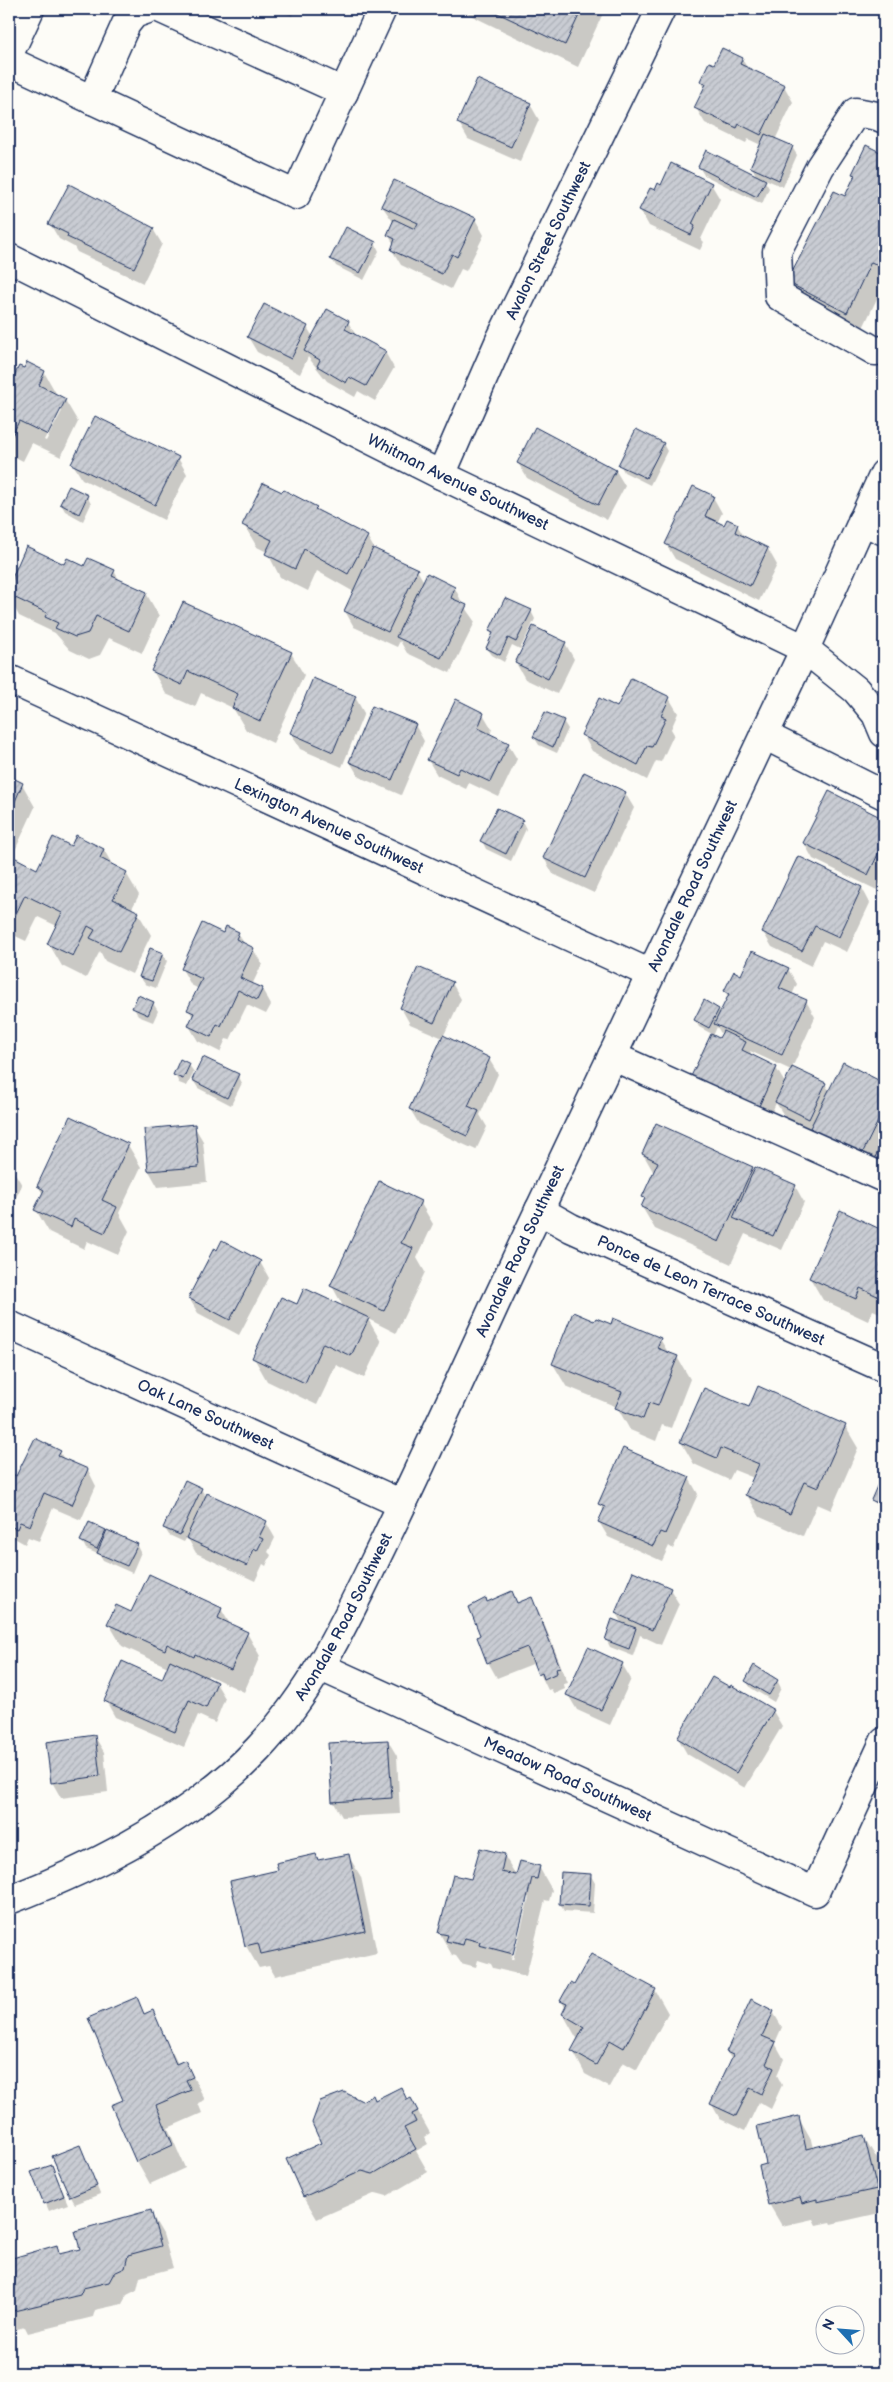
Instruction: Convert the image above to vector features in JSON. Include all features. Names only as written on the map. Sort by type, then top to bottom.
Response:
[{"type":"street","points":[[9,54],[30,9]]},
{"type":"street","points":[[92,100],[126,24],[134,14],[148,9]]},
{"type":"street","points":[[161,9],[344,92]]},
{"type":"street","points":[[9,61],[296,195],[382,9]]},
{"type":"street","name":"Avalon Street Southwest","points":[[441,475],[500,340],[661,9]]},
{"type":"street","points":[[884,119],[856,112],[820,167],[777,251],[779,296],[875,351],[884,350]]},
{"type":"street","name":"Whitman Avenue Southwest","points":[[9,258],[441,475],[805,649],[856,690],[876,714],[884,733]]},
{"type":"street","name":"Avondale Road Southwest","points":[[9,1900],[56,1882],[107,1857],[150,1832],[216,1788],[257,1750],[290,1712],[321,1668],[402,1504],[650,974],[805,649],[873,526],[884,474]]},
{"type":"street","name":"Lexington Avenue Southwest","points":[[9,678],[650,974]]},
{"type":"street","points":[[764,735],[884,795]]},
{"type":"street","points":[[612,1056],[884,1178]]},
{"type":"street","name":"Ponce de Leon Terrace Southwest","points":[[539,1210],[571,1228],[884,1368]]},
{"type":"street","name":"Oak Lane Southwest","points":[[9,1325],[402,1504]]},
{"type":"street","name":"Meadow Road Southwest","points":[[321,1668],[815,1892],[884,1742]]},
{"type":"building","points":[[489,9],[582,9],[565,45]]},
{"type":"building","points":[[722,48],[743,58],[740,64],[785,85],[761,135],[739,124],[737,128],[694,108],[706,84],[700,81],[709,62],[714,64]]},
{"type":"building","points":[[477,79],[531,103],[511,147],[457,123]]},
{"type":"building","points":[[765,134],[793,146],[779,180],[750,167]]},
{"type":"building","points":[[866,145],[884,154],[884,236],[882,241],[884,243],[884,252],[878,265],[871,262],[847,313],[787,282],[834,191],[845,196],[855,175],[852,174]]},
{"type":"building","points":[[706,150],[766,180],[757,197],[698,167]]},
{"type":"building","points":[[671,163],[712,183],[692,224],[695,226],[691,235],[639,210],[650,188],[655,190],[658,183],[661,185]]},
{"type":"building","points":[[394,180],[476,218],[457,257],[452,254],[442,274],[391,250],[395,239],[387,235],[394,219],[415,229],[418,223],[381,206]]},
{"type":"building","points":[[69,184],[154,228],[134,268],[67,237],[68,234],[48,224]]},
{"type":"building","points":[[346,227],[376,242],[360,273],[330,259]]},
{"type":"building","points":[[264,304],[308,326],[291,359],[247,337]]},
{"type":"building","points":[[327,309],[349,321],[345,329],[386,351],[366,386],[349,377],[346,383],[317,366],[320,360],[304,351]]},
{"type":"building","points":[[27,362],[45,371],[39,385],[66,399],[48,435],[19,421],[10,440],[9,373],[14,376],[19,366],[24,368]]},
{"type":"building","points":[[95,416],[179,457],[155,505],[71,464]]},
{"type":"building","points":[[535,427],[616,470],[598,505],[517,463]]},
{"type":"building","points":[[636,429],[664,443],[646,478],[618,465]]},
{"type":"building","points":[[263,483],[282,492],[284,490],[317,507],[315,509],[368,536],[348,574],[304,549],[295,569],[265,554],[272,540],[242,525]]},
{"type":"building","points":[[69,486],[88,495],[79,514],[60,504]]},
{"type":"building","points":[[693,486],[714,496],[705,516],[724,525],[727,519],[738,524],[735,532],[768,548],[750,586],[665,544]]},
{"type":"building","points":[[26,546],[64,564],[67,558],[84,566],[88,558],[115,570],[112,576],[147,592],[129,631],[96,616],[88,633],[75,637],[55,628],[58,623],[45,617],[47,613],[9,595],[9,585]]},
{"type":"building","points":[[373,548],[418,569],[388,632],[344,611]]},
{"type":"building","points":[[427,573],[455,587],[451,598],[467,605],[441,658],[396,637]]},
{"type":"building","points":[[505,598],[532,610],[516,642],[508,638],[500,655],[486,648],[493,633],[489,631]]},
{"type":"building","points":[[183,602],[292,652],[260,721],[232,708],[238,694],[188,671],[182,685],[151,671]]},
{"type":"building","points":[[533,626],[566,642],[548,679],[515,663]]},
{"type":"building","points":[[313,678],[356,696],[333,752],[290,733]]},
{"type":"building","points":[[631,678],[670,697],[661,716],[666,718],[652,747],[647,746],[638,765],[581,735],[599,698],[617,707]]},
{"type":"building","points":[[456,699],[484,713],[478,728],[509,743],[490,782],[460,768],[457,774],[427,760]]},
{"type":"building","points":[[372,706],[416,724],[392,780],[349,762]]},
{"type":"building","points":[[545,712],[564,720],[553,747],[533,737]]},
{"type":"building","points":[[584,772],[626,792],[585,878],[543,858]]},
{"type":"building","points":[[9,776],[23,783],[9,815]]},
{"type":"building","points":[[829,791],[884,819],[884,842],[868,875],[803,843]]},
{"type":"building","points":[[497,808],[523,820],[506,854],[480,841]]},
{"type":"building","points":[[76,835],[104,849],[100,858],[127,872],[113,899],[139,912],[119,952],[90,938],[95,930],[88,926],[73,956],[47,944],[62,913],[25,895],[13,920],[9,918],[9,862],[12,856],[37,869],[53,837],[71,846]]},
{"type":"building","points":[[798,856],[862,887],[839,937],[815,926],[802,951],[762,932]]},
{"type":"building","points":[[202,923],[223,933],[226,926],[239,932],[236,939],[254,948],[240,978],[263,988],[257,1000],[238,990],[221,1026],[217,1024],[211,1037],[188,1026],[194,1013],[187,1010],[202,979],[181,969]]},
{"type":"building","points":[[150,948],[163,953],[152,981],[139,977]]},
{"type":"building","points":[[752,951],[789,968],[779,988],[807,1000],[782,1055],[714,1024],[729,994],[724,991],[734,971],[741,975]]},
{"type":"building","points":[[418,967],[453,982],[434,1023],[400,1008]]},
{"type":"building","points":[[138,995],[154,1002],[148,1015],[132,1008]]},
{"type":"building","points":[[704,1000],[719,1009],[709,1028],[694,1020]]},
{"type":"building","points":[[723,1031],[746,1042],[742,1050],[777,1067],[753,1119],[686,1087],[711,1034],[719,1038]]},
{"type":"building","points":[[443,1035],[490,1058],[468,1106],[479,1111],[467,1136],[409,1109]]},
{"type":"building","points":[[203,1057],[239,1074],[227,1098],[192,1080]]},
{"type":"building","points":[[180,1059],[190,1064],[183,1079],[173,1075]]},
{"type":"building","points":[[843,1062],[884,1083],[884,1109],[858,1162],[808,1138],[812,1129],[810,1128]]},
{"type":"building","points":[[792,1067],[826,1083],[809,1119],[775,1102]]},
{"type":"building","points":[[70,1116],[129,1144],[102,1200],[117,1207],[105,1233],[74,1219],[71,1227],[34,1210],[44,1190],[37,1186]]},
{"type":"building","points":[[656,1123],[753,1167],[719,1242],[641,1207],[645,1198],[642,1197],[658,1162],[642,1154]]},
{"type":"building","points":[[195,1124],[199,1167],[148,1171],[144,1129]]},
{"type":"building","points":[[884,1138],[884,1168],[873,1162]]},
{"type":"building","points":[[755,1167],[796,1185],[773,1236],[733,1218]]},
{"type":"building","points":[[379,1181],[421,1201],[401,1243],[413,1248],[384,1311],[330,1286]]},
{"type":"building","points":[[840,1210],[884,1231],[884,1299],[860,1288],[856,1299],[809,1278]]},
{"type":"building","points":[[222,1240],[261,1261],[230,1320],[188,1298],[214,1248],[217,1250]]},
{"type":"building","points":[[304,1288],[369,1318],[351,1356],[323,1343],[305,1383],[252,1358],[281,1297],[297,1304]]},
{"type":"building","points":[[573,1312],[594,1321],[596,1318],[611,1324],[613,1318],[661,1338],[657,1348],[678,1356],[658,1406],[649,1403],[643,1419],[615,1408],[622,1392],[552,1364]]},
{"type":"building","points":[[758,1386],[846,1425],[818,1488],[804,1482],[790,1514],[745,1495],[759,1464],[721,1448],[717,1458],[680,1442],[704,1388],[749,1407]]},
{"type":"building","points":[[35,1438],[61,1451],[58,1456],[88,1469],[72,1505],[44,1493],[30,1526],[20,1522],[17,1529],[9,1526],[9,1472],[16,1476]]},
{"type":"building","points":[[623,1448],[690,1477],[665,1534],[660,1532],[653,1546],[598,1522],[605,1507],[598,1504]]},
{"type":"building","points":[[884,1470],[884,1506],[871,1500]]},
{"type":"building","points":[[185,1480],[202,1488],[180,1535],[163,1528]]},
{"type":"building","points":[[207,1493],[267,1521],[259,1537],[263,1539],[257,1551],[254,1549],[247,1566],[186,1538]]},
{"type":"building","points":[[89,1522],[106,1530],[97,1549],[80,1541]]},
{"type":"building","points":[[107,1530],[138,1544],[127,1566],[97,1553]]},
{"type":"building","points":[[633,1571],[671,1588],[652,1630],[615,1613]]},
{"type":"building","points":[[149,1574],[222,1608],[218,1618],[248,1632],[231,1670],[195,1654],[194,1657],[167,1644],[165,1650],[107,1624],[116,1605],[131,1612]]},
{"type":"building","points":[[512,1591],[517,1603],[532,1597],[560,1667],[556,1668],[557,1673],[544,1679],[542,1673],[538,1675],[527,1647],[487,1663],[477,1637],[480,1635],[469,1607],[486,1598],[487,1602]]},
{"type":"building","points":[[612,1619],[636,1628],[629,1649],[605,1640]]},
{"type":"building","points":[[588,1647],[623,1663],[601,1710],[566,1695]]},
{"type":"building","points":[[170,1660],[217,1682],[206,1708],[189,1700],[175,1732],[104,1701],[122,1661],[162,1679]]},
{"type":"building","points":[[754,1665],[778,1680],[769,1695],[745,1681]]},
{"type":"building","points":[[712,1677],[730,1687],[731,1685],[774,1710],[736,1773],[677,1738]]},
{"type":"building","points":[[95,1735],[100,1776],[51,1783],[46,1742]]},
{"type":"building","points":[[388,1740],[392,1798],[332,1802],[328,1743]]},
{"type":"building","points":[[480,1848],[505,1854],[501,1872],[516,1875],[520,1861],[540,1866],[537,1879],[532,1878],[513,1954],[479,1945],[480,1942],[465,1938],[463,1945],[446,1941],[448,1935],[438,1933],[453,1875],[471,1879]]},
{"type":"building","points":[[316,1854],[318,1860],[349,1854],[365,1931],[261,1954],[258,1943],[245,1946],[230,1881],[278,1870],[276,1863]]},
{"type":"building","points":[[561,1872],[591,1874],[589,1906],[559,1904]]},
{"type":"building","points":[[591,1954],[656,1989],[624,2048],[610,2040],[596,2065],[571,2051],[584,2027],[562,2014],[567,2004],[560,2001],[570,1983],[574,1985]]},
{"type":"building","points":[[137,1997],[144,2014],[153,2010],[176,2064],[185,2060],[193,2077],[186,2080],[191,2090],[156,2105],[173,2145],[136,2162],[111,2105],[123,2100],[88,2018]]},
{"type":"building","points":[[751,1999],[774,2011],[762,2036],[776,2042],[766,2064],[774,2068],[762,2094],[750,2088],[736,2116],[710,2104],[733,2055],[726,2052]]},
{"type":"building","points":[[401,2087],[407,2100],[411,2098],[418,2111],[412,2114],[416,2122],[404,2128],[416,2149],[373,2174],[362,2171],[303,2197],[286,2159],[321,2143],[312,2123],[320,2101],[344,2092],[362,2101],[373,2095],[375,2100]]},
{"type":"building","points":[[799,2116],[806,2149],[864,2135],[877,2189],[817,2202],[817,2199],[802,2203],[800,2197],[768,2205],[759,2166],[766,2164],[757,2126]]},
{"type":"building","points":[[80,2145],[97,2186],[70,2197],[52,2156]]},
{"type":"building","points":[[52,2165],[64,2196],[44,2204],[31,2172]]},
{"type":"building","points":[[151,2210],[161,2246],[128,2255],[125,2268],[114,2273],[109,2282],[83,2288],[80,2295],[14,2311],[12,2305],[9,2306],[9,2259],[57,2245],[59,2254],[80,2249],[75,2231]]}]
